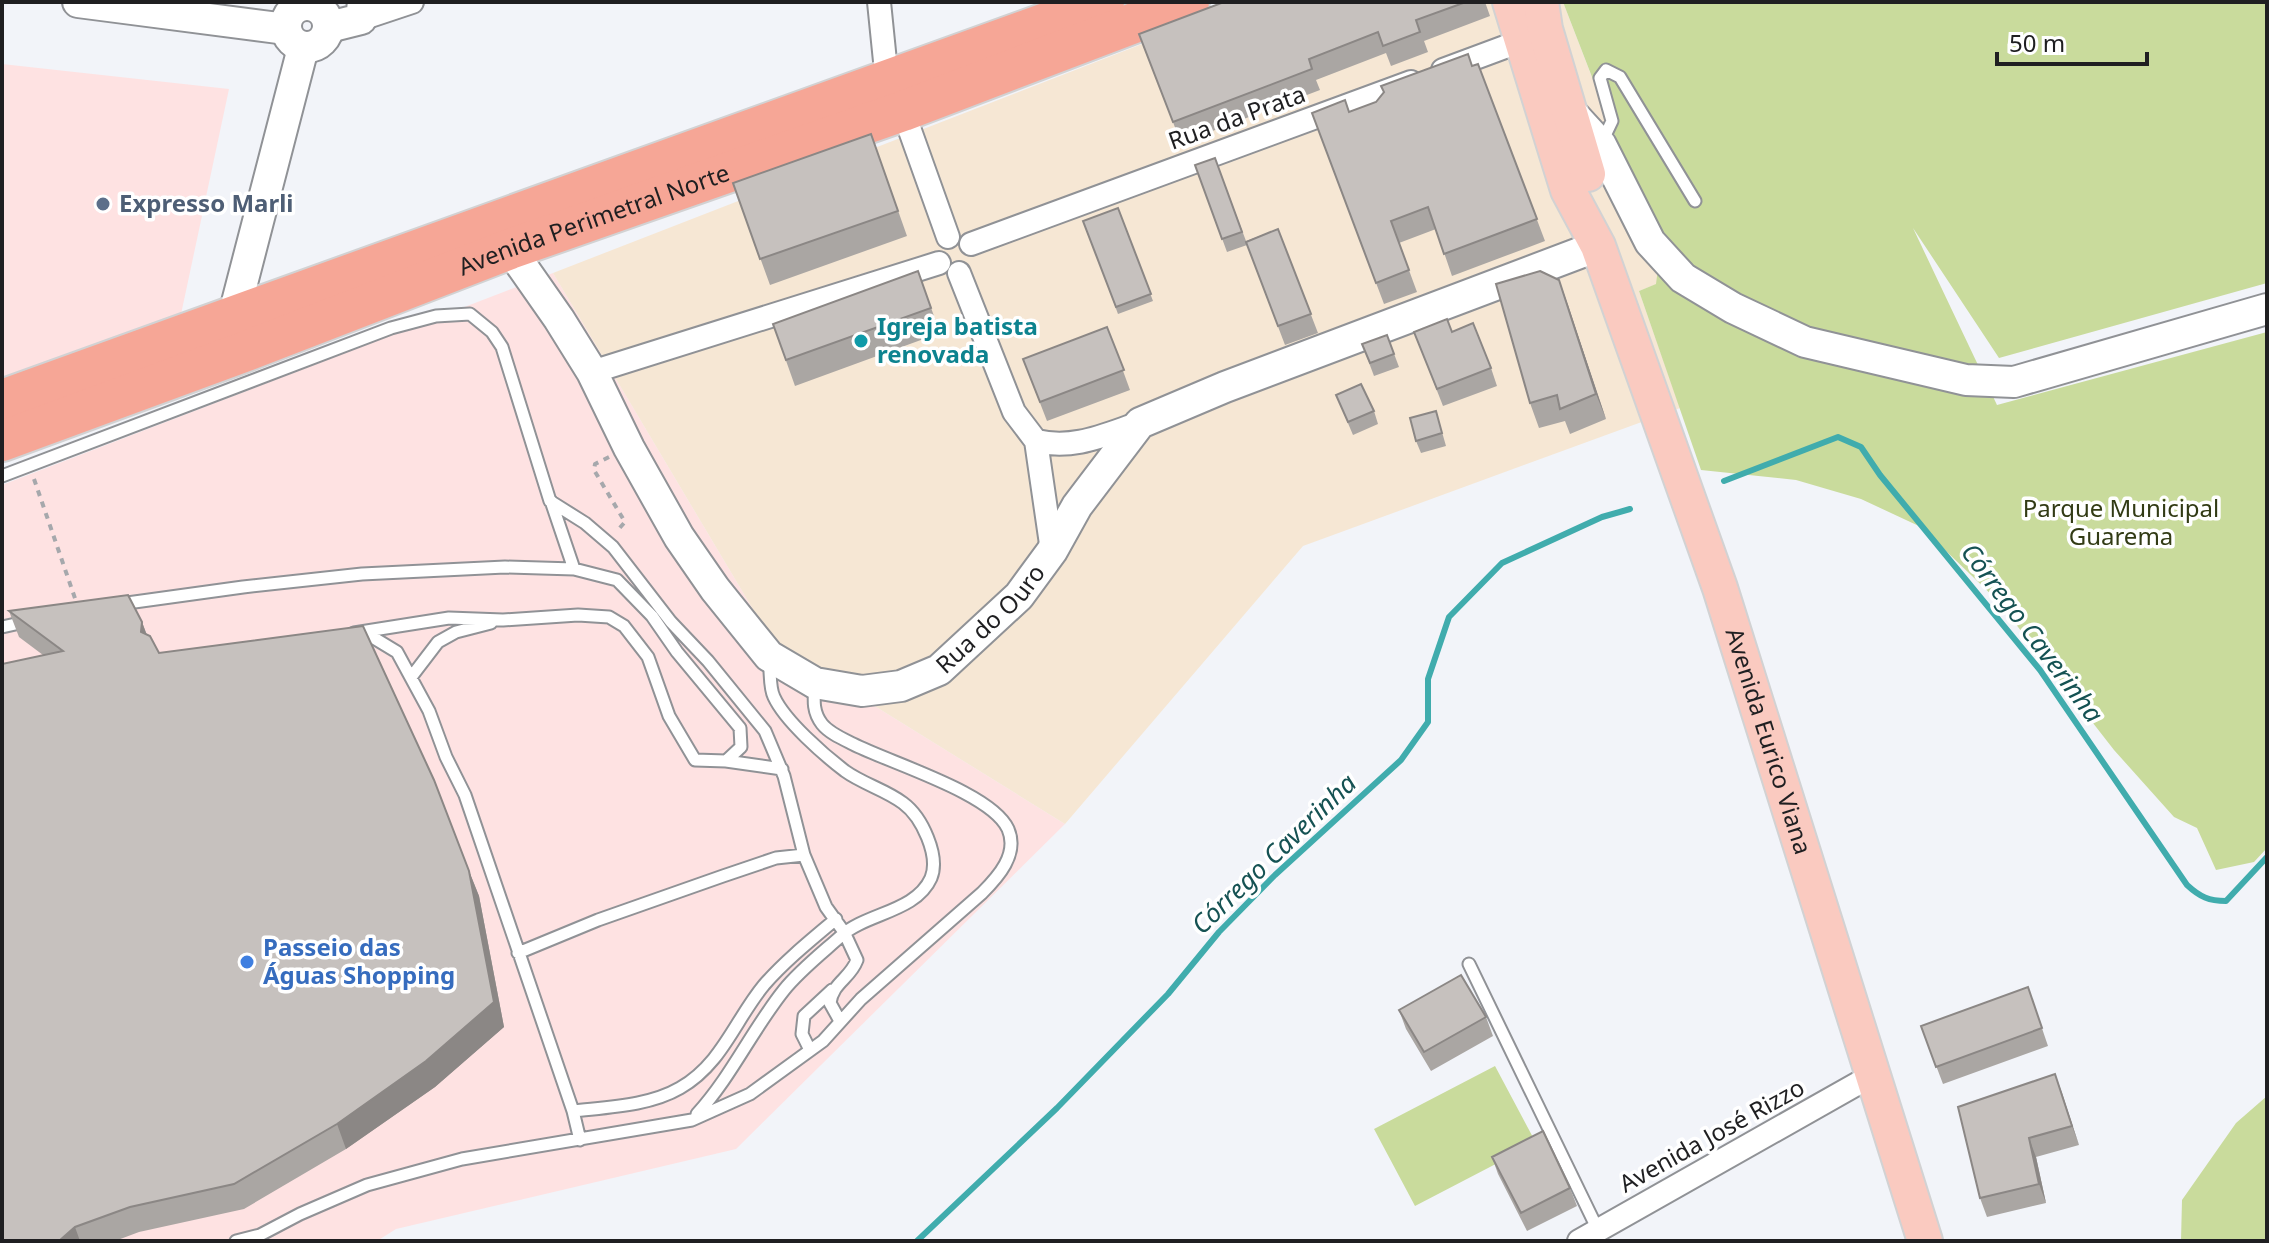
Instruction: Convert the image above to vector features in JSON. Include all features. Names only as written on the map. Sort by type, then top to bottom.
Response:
[{"type":"highway","name":"Avenida Perimetral Norte","points":[[16,453],[241,353],[1113,10],[1189,2]]},
{"type":"highway","name":"Avenida Perimetral Norte","points":[[2,400],[234,314],[895,96]]},
{"type":"main road","name":"Avenida Eurico Viana","points":[[1510,2],[1568,190],[1598,246],[1720,588],[1925,1241]]},
{"type":"main road","name":"Avenida Eurico Viana","points":[[1541,2],[1545,29],[1591,183],[1598,246]]},
{"type":"street","points":[[78,2],[297,21]]},
{"type":"street","points":[[241,353],[235,340],[234,314],[297,21],[315,6],[328,19],[329,27],[362,10],[412,2]]},
{"type":"street","points":[[879,2],[895,96],[948,237]]},
{"type":"street","name":"Rua da Prata","points":[[971,244],[1521,41]]},
{"type":"street","points":[[1567,107],[1601,145],[1650,242],[1683,278],[1733,308],[1805,342],[1966,380],[2014,382],[2267,309]]},
{"type":"street","points":[[592,372],[949,268],[972,262],[971,244],[961,237],[948,237],[939,246],[949,268],[1014,412],[1036,441],[1052,551]]},
{"type":"street","name":"Rua do Ouro","points":[[510,249],[592,372],[629,448],[679,537],[715,589],[769,656],[815,683],[862,691],[901,686],[939,670],[1019,596],[1052,551],[1077,506],[1140,423],[1225,387],[1598,246]]},
{"type":"street","points":[[1036,441],[1056,446],[1082,442],[1140,423]]},
{"type":"street","name":"Avenida José Rizzo","points":[[1589,1236],[1871,1076]]},
{"type":"lane","points":[[1601,145],[1612,121],[1600,78],[1606,70],[1620,77],[1695,201]]},
{"type":"lane","points":[[2,476],[16,453],[391,328],[436,316],[470,314],[492,332],[502,347],[574,569]]},
{"type":"lane","points":[[550,501],[585,523],[607,542],[765,731],[782,769],[804,855],[826,907],[844,932],[857,960],[853,971],[804,1016],[802,1034],[810,1050]]},
{"type":"lane","points":[[617,580],[629,566]]},
{"type":"lane","points":[[79,611],[232,588],[362,574],[505,567],[574,569],[617,580],[652,616],[677,652],[740,728],[741,747],[726,761]]},
{"type":"lane","points":[[348,633],[449,618],[609,617],[624,626],[648,657],[669,716],[695,760],[782,769]]},
{"type":"lane","points":[[2,627],[37,619]]},
{"type":"lane","points":[[412,676],[438,642],[456,632],[503,620]]},
{"type":"lane","points":[[364,632],[397,652],[412,676],[465,795],[573,1111],[580,1140]]},
{"type":"lane","points":[[692,1120],[713,1097],[785,988],[844,932],[899,907],[918,894],[930,880],[935,862],[925,831],[905,804],[846,771],[803,735],[773,696],[769,656]]},
{"type":"lane","points":[[236,1241],[258,1238],[300,1214],[367,1185],[462,1159],[692,1120],[750,1094],[810,1050],[861,999],[997,878],[1008,861],[1011,845],[1009,831],[1000,816],[957,789],[873,754],[824,727],[814,710],[815,683]]},
{"type":"lane","points":[[518,953],[598,920],[723,876],[776,858],[804,855]]},
{"type":"lane","points":[[573,1111],[658,1098],[680,1088],[717,1058],[762,988],[783,965],[836,919]]},
{"type":"lane","points":[[1469,964],[1589,1236]]},
{"type":"lane","points":[[832,990],[830,1003],[840,1021]]},
{"type":"path","points":[[16,453],[79,611]]},
{"type":"path","points":[[602,460],[595,464],[594,470],[625,522],[607,542]]},
{"type":"shaded area","points":[[1250,2],[1563,2],[1660,254],[1657,284],[1639,291],[1680,408],[1303,546],[1065,824],[773,643],[553,273]]},
{"type":"shaded area","name":"Expresso Marli","points":[[2,64],[229,89],[180,319],[2,385]]},
{"type":"shaded area","points":[[553,273],[773,643],[1065,824],[736,1149],[396,1229],[377,1241],[2,1241],[2,485]]},
{"type":"green space","name":"Parque Municipal Guarema","points":[[1563,2],[2267,2],[2267,283],[1999,358],[1913,228],[1997,405],[2267,332],[2267,848],[2254,862],[2216,870],[2197,828],[2174,817],[2114,750],[1997,600],[1921,527],[1861,499],[1796,480],[1701,470],[1639,291],[1656,284],[1660,253]]},
{"type":"green space","points":[[1495,1066],[1536,1143],[1415,1206],[1374,1129]]},
{"type":"green space","points":[[2267,1096],[2267,1241],[2181,1241],[2182,1200],[2236,1123]]},
{"type":"building","points":[[1224,2],[1466,2],[1416,20],[1420,32],[1383,46],[1378,32],[1309,59],[1312,69],[1173,122],[1139,34]]},
{"type":"building","points":[[1468,54],[1472,66],[1478,64],[1537,219],[1444,254],[1428,207],[1391,221],[1409,270],[1376,283],[1312,113],[1345,100],[1349,112],[1376,102],[1384,92],[1381,86]]},
{"type":"building","points":[[871,134],[898,211],[760,259],[733,183]]},
{"type":"building","points":[[1215,158],[1242,232],[1222,239],[1195,165]]},
{"type":"building","points":[[1118,208],[1151,294],[1116,307],[1083,221]]},
{"type":"building","points":[[1278,229],[1311,314],[1278,326],[1246,242]]},
{"type":"building","points":[[918,271],[931,308],[786,360],[773,324]]},
{"type":"building","points":[[1540,271],[1559,280],[1596,394],[1560,409],[1557,395],[1530,403],[1496,284]]},
{"type":"building","points":[[1447,319],[1452,332],[1473,323],[1491,368],[1437,389],[1414,332]]},
{"type":"building","points":[[1107,327],[1124,370],[1040,402],[1023,359]]},
{"type":"building","points":[[1387,335],[1394,354],[1370,363],[1362,344]]},
{"type":"building","points":[[1361,384],[1374,411],[1348,422],[1336,395]]},
{"type":"building","points":[[1436,411],[1442,433],[1416,441],[1410,418]]},
{"type":"building","name":"Passeio das Águas Shopping","points":[[128,595],[142,622],[141,632],[150,636],[159,653],[363,626],[434,780],[469,871],[494,1002],[426,1061],[337,1124],[234,1184],[130,1207],[75,1227],[59,1241],[2,1241],[2,664],[63,651],[9,611]]},
{"type":"building","points":[[1461,975],[1486,1017],[1424,1052],[1399,1010]]},
{"type":"building","points":[[2028,987],[2042,1028],[1936,1067],[1921,1026]]},
{"type":"building","points":[[2055,1074],[2072,1126],[2029,1138],[2039,1184],[1980,1198],[1958,1107]]},
{"type":"building","points":[[1543,1131],[1570,1188],[1521,1213],[1492,1157]]},
{"type":"waterway","name":"Córrego Caverinha","points":[[1724,481],[1838,437],[1861,447],[1880,475],[2040,670],[2187,885],[2205,898],[2226,901],[2267,857]]},
{"type":"waterway","name":"Córrego Caverinha","points":[[917,1241],[1057,1108],[1168,994],[1219,932],[1275,875],[1401,760],[1428,722],[1428,679],[1449,617],[1502,563],[1602,517],[1630,509]]},
{"type":"place","name":"Expresso Marli","points":[[103,204]]},
{"type":"place","name":"Igreja batista renovada","points":[[861,341]]},
{"type":"place","name":"Passeio das Águas Shopping","points":[[247,962]]}]
